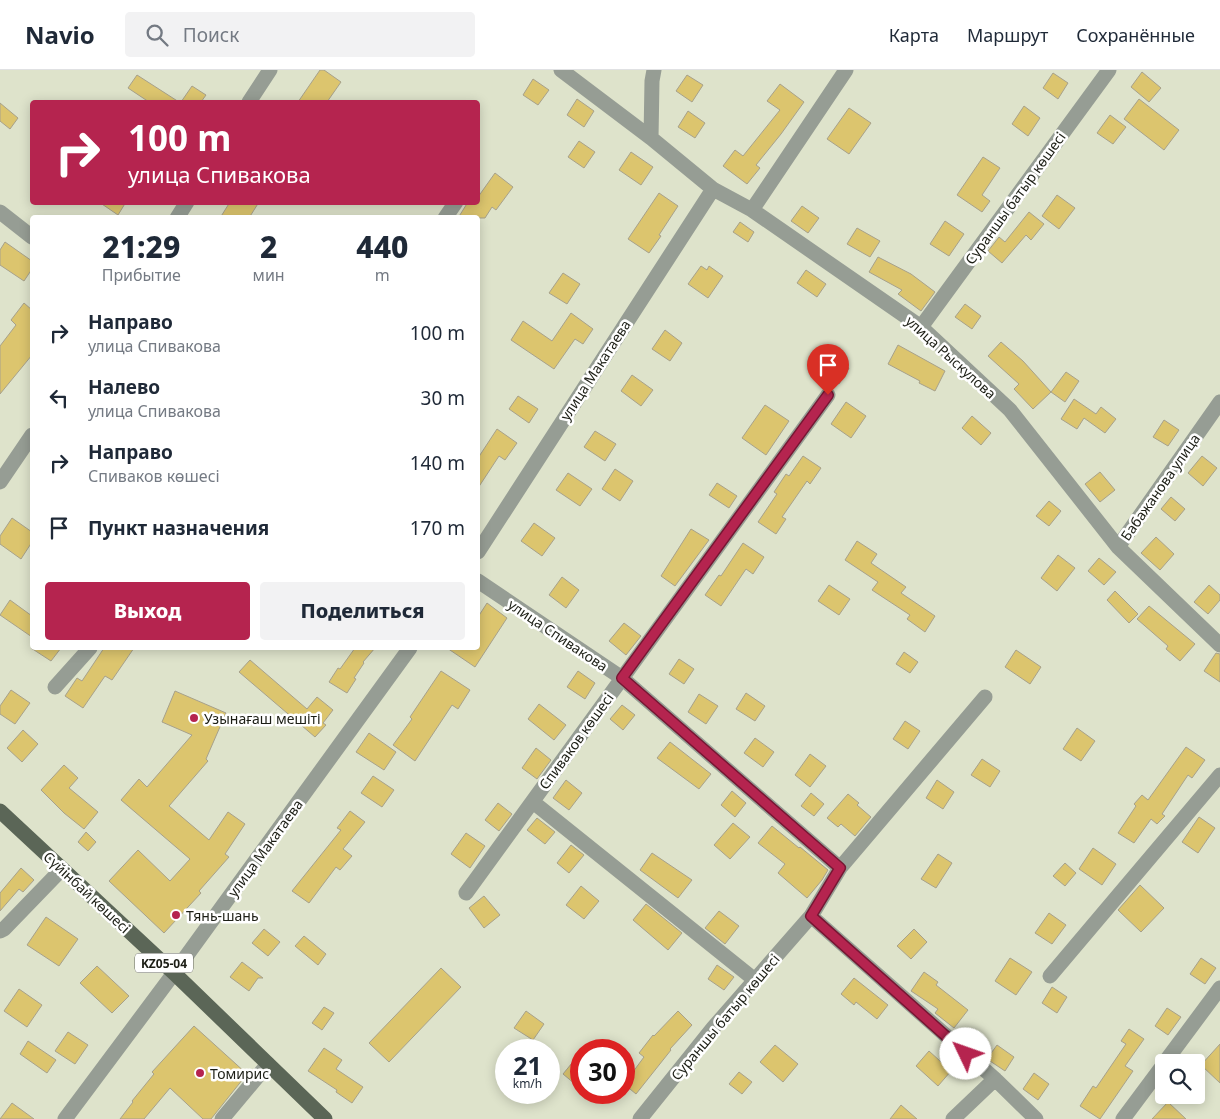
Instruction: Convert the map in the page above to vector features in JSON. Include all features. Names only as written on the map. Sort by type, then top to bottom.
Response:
[{"type":"main road","name":"Сүйінбай көшесі","points":[[0,811],[174,973],[325,1119]]},
{"type":"street","points":[[250,100],[270,70]]},
{"type":"street","name":"улица Рыскулова","points":[[561,70],[651,138],[713,189],[752,210],[922,327],[1010,410],[1118,546],[1220,645]]},
{"type":"street","points":[[651,138],[652,81],[654,70]]},
{"type":"street","points":[[752,210],[846,70]]},
{"type":"street","name":"Сураншы батыр көшесі","points":[[922,327],[1108,70]]},
{"type":"street","name":"улица Макатаева","points":[[480,549],[713,189]]},
{"type":"street","points":[[0,212],[30,235]]},
{"type":"street","name":"Спиваков көшесі","points":[[466,893],[828,395]]},
{"type":"street","name":"Бабажанова улица","points":[[1118,546],[1220,402]]},
{"type":"street","points":[[0,482],[30,438]]},
{"type":"street","name":"улица Спивакова","points":[[480,582],[622,678],[840,868]]},
{"type":"street","points":[[55,687],[88,650]]},
{"type":"street","name":"улица Макатаева","points":[[65,1119],[174,973],[409,650]]},
{"type":"street","points":[[986,697],[840,868],[811,916],[995,1079],[1036,1119]]},
{"type":"street","points":[[1050,976],[1220,775]]},
{"type":"street","points":[[532,802],[755,980]]},
{"type":"street","points":[[0,930],[4,929],[62,868]]},
{"type":"street","name":"Сураншы батыр көшесі","points":[[640,1119],[713,1028],[811,916]]},
{"type":"street","points":[[1171,1054],[1220,988]]},
{"type":"street","points":[[222,1119],[268,1064]]},
{"type":"street","points":[[1123,1119],[1155,1075]]},
{"type":"street","points":[[953,1119],[995,1079]]},
{"type":"building","points":[[320,70],[324,70],[341,82],[328,100],[299,100]]},
{"type":"building","points":[[1142,72],[1161,88],[1149,102],[1131,87]]},
{"type":"building","points":[[1053,73],[1068,83],[1058,99],[1043,88]]},
{"type":"building","points":[[137,75],[176,100],[146,100],[128,88]]},
{"type":"building","points":[[687,75],[703,85],[692,102],[676,91]]},
{"type":"building","points":[[533,79],[549,90],[538,105],[523,95]]},
{"type":"building","points":[[780,84],[804,102],[756,165],[760,168],[747,184],[723,166],[735,150],[743,156],[780,110],[767,101]]},
{"type":"building","points":[[192,86],[206,95],[202,100],[182,100]]},
{"type":"building","points":[[577,99],[594,111],[584,127],[567,115]]},
{"type":"building","points":[[1139,99],[1179,130],[1164,150],[1124,119]]},
{"type":"building","points":[[0,103],[18,118],[10,129],[0,121]]},
{"type":"building","points":[[1024,106],[1040,118],[1028,136],[1012,124]]},
{"type":"building","points":[[849,108],[871,123],[849,154],[827,139]]},
{"type":"building","points":[[688,111],[705,123],[695,138],[678,127]]},
{"type":"building","points":[[1110,115],[1126,127],[1113,144],[1097,133]]},
{"type":"building","points":[[579,141],[595,152],[584,168],[568,157]]},
{"type":"building","points":[[631,152],[653,167],[641,185],[619,170]]},
{"type":"building","points":[[983,157],[1000,168],[982,195],[990,201],[982,212],[957,195]]},
{"type":"building","points":[[495,173],[513,187],[496,210],[492,207],[485,218],[480,218],[480,215],[460,215],[466,205],[480,205],[480,194]]},
{"type":"building","points":[[659,193],[678,206],[649,253],[628,239]]},
{"type":"building","points":[[1057,195],[1075,208],[1059,229],[1042,216]]},
{"type":"building","points":[[103,205],[124,205],[118,215]]},
{"type":"building","points":[[228,205],[257,205],[251,215],[222,215]]},
{"type":"building","points":[[802,206],[819,218],[808,233],[791,221]]},
{"type":"building","points":[[1029,212],[1044,224],[1031,240],[1026,235],[1002,263],[988,251],[999,237],[1005,242]]},
{"type":"building","points":[[945,221],[964,234],[949,256],[930,244]]},
{"type":"building","points":[[740,222],[754,232],[748,242],[733,232]]},
{"type":"building","points":[[857,228],[880,241],[870,257],[847,244]]},
{"type":"building","points":[[5,242],[30,260],[30,272],[24,281],[0,265],[0,250]]},
{"type":"building","points":[[878,257],[911,274],[935,292],[921,311],[898,294],[902,290],[869,272]]},
{"type":"building","points":[[701,266],[707,270],[709,266],[723,276],[708,298],[688,284]]},
{"type":"building","points":[[806,270],[826,284],[817,297],[797,283]]},
{"type":"building","points":[[563,273],[580,284],[567,304],[549,293]]},
{"type":"building","points":[[24,303],[30,308],[30,357],[0,394],[0,346],[16,325],[11,320]]},
{"type":"building","points":[[965,304],[981,316],[972,329],[955,317]]},
{"type":"building","points":[[571,313],[593,329],[583,344],[575,339],[554,369],[511,340],[523,321],[552,341]]},
{"type":"building","points":[[665,330],[682,343],[670,361],[652,349]]},
{"type":"building","points":[[1001,342],[1023,361],[1051,392],[1033,409],[1014,389],[1019,384],[988,356]]},
{"type":"building","points":[[898,345],[945,371],[935,391],[888,364]]},
{"type":"building","points":[[832,357],[849,368],[839,384],[822,372]]},
{"type":"building","points":[[1066,372],[1079,381],[1065,402],[1051,392]]},
{"type":"building","points":[[632,375],[653,390],[641,406],[621,391]]},
{"type":"building","points":[[518,396],[538,409],[529,423],[509,409]]},
{"type":"building","points":[[1074,399],[1096,414],[1101,407],[1116,419],[1105,433],[1084,418],[1077,429],[1061,419]]},
{"type":"building","points":[[846,402],[866,416],[851,438],[831,424]]},
{"type":"building","points":[[765,405],[789,421],[766,455],[742,438]]},
{"type":"building","points":[[972,416],[991,433],[981,445],[962,428]]},
{"type":"building","points":[[1164,420],[1179,430],[1168,446],[1153,437]]},
{"type":"building","points":[[497,429],[517,443],[505,460],[499,456],[480,485],[480,455]]},
{"type":"building","points":[[595,431],[616,444],[605,461],[584,447]]},
{"type":"building","points":[[803,456],[821,468],[810,484],[807,481],[782,517],[786,519],[776,534],[758,522],[777,494],[774,492],[786,474],[789,476]]},
{"type":"building","points":[[1202,456],[1217,468],[1203,486],[1188,473]]},
{"type":"building","points":[[615,469],[633,481],[620,501],[602,489]]},
{"type":"building","points":[[1100,472],[1115,490],[1100,502],[1085,484]]},
{"type":"building","points":[[568,473],[592,489],[580,506],[556,490]]},
{"type":"building","points":[[717,483],[737,496],[729,508],[709,495]]},
{"type":"building","points":[[1171,497],[1185,509],[1175,521],[1161,509]]},
{"type":"building","points":[[1049,501],[1061,511],[1049,526],[1036,516]]},
{"type":"building","points":[[12,518],[30,531],[30,545],[21,559],[0,544],[0,536]]},
{"type":"building","points":[[534,523],[555,538],[542,556],[521,541]]},
{"type":"building","points":[[691,529],[709,540],[675,586],[661,576]]},
{"type":"building","points":[[1156,537],[1174,554],[1160,570],[1141,553]]},
{"type":"building","points":[[857,541],[877,554],[871,563],[906,587],[901,593],[935,616],[925,632],[907,619],[910,615],[872,590],[878,582],[845,560]]},
{"type":"building","points":[[743,543],[764,557],[753,574],[746,569],[721,606],[705,595],[719,575],[721,576]]},
{"type":"building","points":[[1058,555],[1075,568],[1057,591],[1041,578]]},
{"type":"building","points":[[1099,558],[1116,572],[1104,585],[1088,571]]},
{"type":"building","points":[[562,577],[579,590],[566,608],[549,595]]},
{"type":"building","points":[[829,585],[850,599],[839,615],[818,601]]},
{"type":"building","points":[[1209,585],[1220,595],[1220,600],[1208,614],[1194,602]]},
{"type":"building","points":[[1115,591],[1138,614],[1129,623],[1107,600]]},
{"type":"building","points":[[10,600],[30,615],[30,636],[0,615]]},
{"type":"building","points":[[487,603],[507,618],[475,667],[450,650],[480,650],[480,614]]},
{"type":"building","points":[[1149,606],[1195,644],[1180,661],[1166,649],[1168,646],[1137,619]]},
{"type":"building","points":[[624,623],[641,636],[626,655],[609,641]]},
{"type":"building","points":[[34,650],[59,650],[51,661]]},
{"type":"building","points":[[103,650],[133,650],[112,680],[105,676],[83,708],[65,696],[77,678],[82,681]]},
{"type":"building","points":[[354,650],[373,650],[363,662],[354,678],[356,679],[347,693],[329,682],[338,668],[340,669]]},
{"type":"building","points":[[1016,650],[1041,667],[1030,684],[1005,667]]},
{"type":"building","points":[[904,652],[918,662],[910,673],[896,664]]},
{"type":"building","points":[[1216,653],[1220,654],[1220,682],[1204,671]]},
{"type":"building","points":[[679,659],[694,669],[684,684],[669,674]]},
{"type":"building","points":[[250,660],[307,709],[317,697],[333,710],[323,723],[326,725],[315,737],[239,672]]},
{"type":"building","points":[[441,671],[470,690],[458,709],[452,705],[415,761],[393,745],[412,719],[410,717]]},
{"type":"building","points":[[578,671],[595,683],[585,699],[567,687]]},
{"type":"building","points":[[11,690],[30,703],[15,724],[0,714],[0,706]]},
{"type":"building","points":[[175,691],[226,713],[206,759],[208,761],[169,806],[209,840],[228,812],[245,824],[225,854],[229,857],[199,891],[201,893],[164,933],[109,881],[138,850],[170,881],[190,859],[121,800],[139,779],[147,787],[192,735],[162,722]]},
{"type":"building","points":[[746,693],[765,706],[755,721],[736,709]]},
{"type":"building","points":[[699,694],[718,706],[706,724],[688,712]]},
{"type":"building","points":[[539,704],[566,725],[554,740],[528,719]]},
{"type":"building","points":[[622,705],[635,715],[623,730],[610,719]]},
{"type":"building","points":[[905,721],[920,731],[908,749],[893,739]]},
{"type":"building","points":[[1077,728],[1095,741],[1081,761],[1063,749]]},
{"type":"building","points":[[23,730],[38,744],[22,762],[7,748]]},
{"type":"building","points":[[369,733],[396,752],[384,770],[356,752]]},
{"type":"building","points":[[755,738],[774,752],[763,767],[744,753]]},
{"type":"building","points":[[670,742],[711,774],[699,789],[657,758]]},
{"type":"building","points":[[1186,747],[1205,760],[1192,778],[1188,775],[1162,814],[1165,816],[1157,824],[1151,819],[1134,843],[1118,833],[1136,806],[1134,804],[1142,795],[1148,800]]},
{"type":"building","points":[[536,748],[551,760],[537,779],[522,768]]},
{"type":"building","points":[[810,754],[826,766],[810,787],[795,775]]},
{"type":"building","points":[[982,759],[1000,771],[990,787],[971,775]]},
{"type":"building","points":[[64,765],[78,778],[69,788],[98,812],[84,829],[64,813],[41,790]]},
{"type":"building","points":[[373,776],[394,790],[382,807],[361,793]]},
{"type":"building","points":[[566,780],[582,793],[569,810],[553,798]]},
{"type":"building","points":[[937,780],[954,792],[943,809],[926,798]]},
{"type":"building","points":[[732,791],[746,803],[735,817],[721,805]]},
{"type":"building","points":[[811,793],[824,804],[814,816],[801,806]]},
{"type":"building","points":[[848,794],[871,817],[855,836],[841,824],[838,827],[827,818]]},
{"type":"building","points":[[498,803],[512,814],[499,831],[485,820]]},
{"type":"building","points":[[350,811],[365,822],[343,849],[352,856],[340,870],[336,867],[309,903],[292,891],[341,830],[337,828]]},
{"type":"building","points":[[1199,817],[1215,828],[1198,853],[1182,842]]},
{"type":"building","points":[[537,818],[555,832],[545,844],[527,830]]},
{"type":"building","points":[[733,823],[750,837],[730,859],[714,845]]},
{"type":"building","points":[[772,826],[828,870],[807,898],[778,873],[785,864],[758,843]]},
{"type":"building","points":[[86,832],[96,842],[88,851],[78,842]]},
{"type":"building","points":[[466,833],[485,846],[470,868],[451,854]]},
{"type":"building","points":[[571,845],[584,855],[569,873],[557,863]]},
{"type":"building","points":[[1093,848],[1116,864],[1102,885],[1079,869]]},
{"type":"building","points":[[652,853],[692,880],[678,898],[640,870]]},
{"type":"building","points":[[938,854],[952,863],[936,888],[921,879]]},
{"type":"building","points":[[1065,863],[1076,873],[1065,886],[1053,876]]},
{"type":"building","points":[[21,868],[34,880],[23,892],[19,889],[0,911],[0,893]]},
{"type":"building","points":[[1140,885],[1164,908],[1141,932],[1118,910]]},
{"type":"building","points":[[581,886],[599,901],[584,919],[566,905]]},
{"type":"building","points":[[484,896],[500,915],[484,928],[469,908]]},
{"type":"building","points":[[646,904],[682,933],[668,950],[633,920]]},
{"type":"building","points":[[719,911],[739,926],[725,944],[705,928]]},
{"type":"building","points":[[1049,913],[1066,925],[1052,944],[1035,933]]},
{"type":"building","points":[[46,917],[78,939],[59,966],[27,945]]},
{"type":"building","points":[[264,929],[280,942],[268,956],[252,943]]},
{"type":"building","points":[[914,929],[927,942],[911,959],[897,946]]},
{"type":"building","points":[[304,936],[326,954],[318,965],[295,946]]},
{"type":"building","points":[[1010,958],[1032,972],[1016,995],[995,981]]},
{"type":"building","points":[[1201,958],[1216,968],[1205,984],[1190,974]]},
{"type":"building","points":[[242,962],[263,978],[258,978],[249,991],[230,977]]},
{"type":"building","points":[[717,965],[734,977],[724,990],[708,979]]},
{"type":"building","points":[[97,966],[129,996],[112,1013],[80,983]]},
{"type":"building","points":[[441,968],[461,987],[389,1062],[369,1043]]},
{"type":"building","points":[[924,972],[938,982],[936,985],[968,1010],[954,1028],[935,1013],[938,1009],[911,991]]},
{"type":"building","points":[[854,978],[888,1005],[877,1019],[856,1002],[854,1005],[841,994]]},
{"type":"building","points":[[1052,987],[1067,997],[1057,1013],[1042,1003]]},
{"type":"building","points":[[19,989],[42,1005],[27,1027],[4,1011]]},
{"type":"building","points":[[324,1007],[334,1013],[322,1030],[312,1023]]},
{"type":"building","points":[[1167,1008],[1181,1017],[1168,1035],[1155,1026]]},
{"type":"building","points":[[526,1011],[544,1024],[534,1039],[514,1028]]},
{"type":"building","points":[[678,1011],[692,1025],[670,1049],[636,1094],[635,1069],[644,1057],[639,1053]]},
{"type":"building","name":"Томирис","points":[[194,1026],[247,1074],[211,1119],[203,1119],[170,1088],[144,1119],[120,1119],[154,1074],[152,1072]]},
{"type":"building","points":[[1129,1029],[1144,1039],[1125,1066],[1133,1071],[1100,1119],[1080,1106],[1093,1086],[1096,1088],[1126,1044],[1121,1041]]},
{"type":"building","points":[[68,1032],[88,1045],[75,1064],[55,1051]]},
{"type":"building","points":[[28,1041],[56,1060],[47,1073],[20,1054]]},
{"type":"building","points":[[1220,1044],[1220,1083],[1205,1069],[1205,1061]]},
{"type":"building","points":[[775,1045],[798,1064],[783,1082],[760,1062]]},
{"type":"building","points":[[997,1045],[1014,1057],[1005,1071],[987,1059]]},
{"type":"building","points":[[324,1048],[342,1060],[336,1069],[363,1087],[352,1103],[336,1092],[337,1090],[308,1071]]},
{"type":"building","points":[[929,1051],[951,1071],[938,1086],[916,1066]]},
{"type":"building","points":[[570,1065],[570,1080],[563,1074]]},
{"type":"building","points":[[739,1072],[752,1082],[742,1094],[729,1084]]},
{"type":"building","points":[[1034,1073],[1049,1084],[1038,1100],[1023,1089]]},
{"type":"building","points":[[12,1103],[34,1119],[0,1119]]},
{"type":"building","points":[[1166,1104],[1170,1104],[1186,1119],[1152,1119]]},
{"type":"building","points":[[901,1105],[917,1119],[890,1119]]},
{"type":"place","name":"Узынағаш мешіті","points":[[194,718]]},
{"type":"place","name":"Тянь-шань","points":[[176,915]]},
{"type":"place","name":"Томирис","points":[[200,1073]]},
{"type":"route","points":[[828,395],[622,678],[840,868],[811,916],[966,1054]]}]
